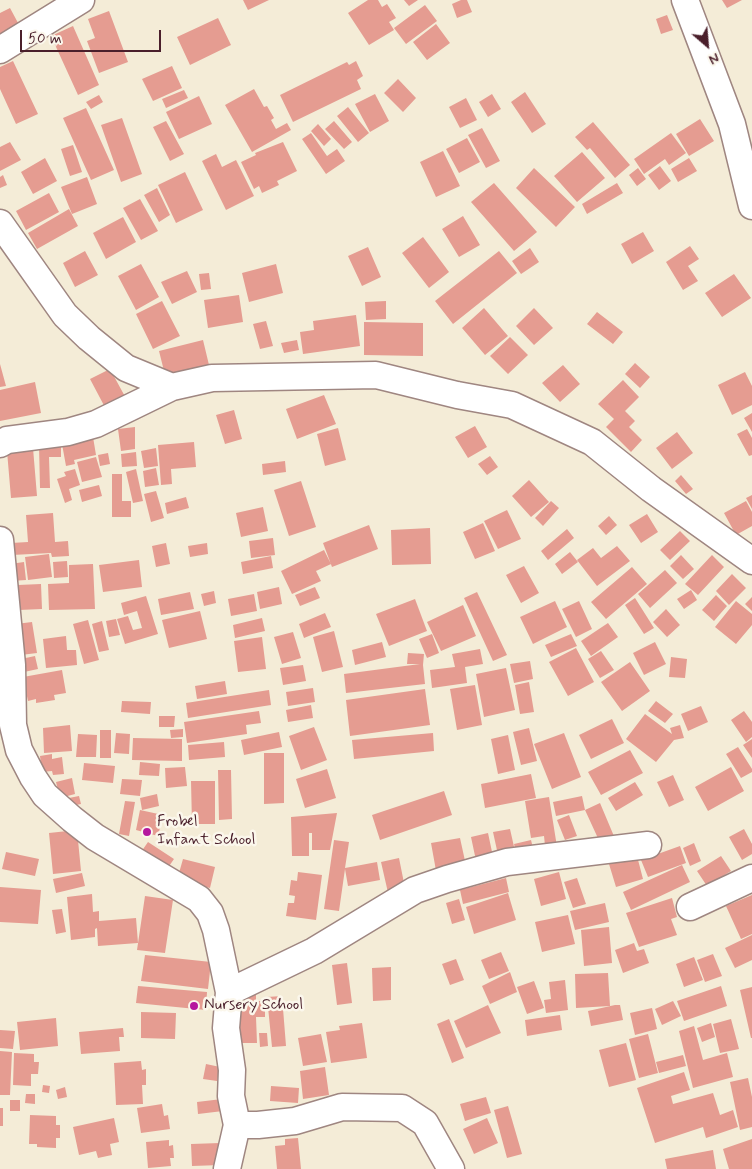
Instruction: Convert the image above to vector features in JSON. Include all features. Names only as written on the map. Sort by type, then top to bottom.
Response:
[{"type":"street","points":[[0,50],[81,0]]},
{"type":"street","points":[[685,0],[732,124],[752,206]]},
{"type":"street","points":[[0,223],[65,315],[89,338],[126,368],[172,387]]},
{"type":"street","points":[[0,444],[7,440],[68,432],[96,424],[172,387],[212,378],[376,375],[457,394],[512,404],[592,442],[651,489],[752,561]]},
{"type":"street","points":[[0,540],[6,666],[13,725],[19,750],[33,778],[45,795],[95,837],[199,898],[210,913],[216,930],[229,992],[226,1028],[232,1070],[231,1096],[236,1125],[227,1169]]},
{"type":"street","points":[[229,992],[314,951],[392,902],[431,884],[507,862],[648,845]]},
{"type":"street","points":[[690,907],[752,878]]},
{"type":"street","points":[[236,1125],[295,1121],[342,1107],[402,1108],[425,1124],[451,1169]]},
{"type":"building","points":[[243,0],[269,0],[248,10]]},
{"type":"building","points":[[368,0],[378,0],[382,7],[387,4],[396,18],[389,22],[394,30],[369,45],[348,13]]},
{"type":"building","points":[[404,0],[418,0],[409,6]]},
{"type":"building","points":[[461,0],[467,0],[472,12],[457,18],[452,4]]},
{"type":"building","points":[[722,0],[742,0],[727,8]]},
{"type":"building","points":[[425,5],[437,21],[406,44],[394,28]]},
{"type":"building","points":[[10,8],[24,34],[0,47],[0,13]]},
{"type":"building","points":[[109,11],[128,62],[99,73],[87,41],[95,38],[88,19]]},
{"type":"building","points":[[667,15],[673,30],[661,34],[656,19]]},
{"type":"building","points":[[218,18],[231,45],[190,65],[177,37]]},
{"type":"building","points":[[436,24],[450,43],[427,60],[413,42]]},
{"type":"building","points":[[73,26],[99,85],[78,95],[51,36]]},
{"type":"building","points":[[13,61],[38,114],[16,124],[0,89],[0,67]]},
{"type":"building","points":[[356,61],[363,76],[357,80],[361,89],[293,122],[280,95],[347,62],[349,65]]},
{"type":"building","points":[[172,66],[182,88],[153,101],[142,79]]},
{"type":"building","points":[[398,79],[416,98],[403,112],[384,93]]},
{"type":"building","points":[[254,89],[264,107],[267,106],[274,118],[271,120],[276,129],[287,123],[291,130],[252,152],[225,105]]},
{"type":"building","points":[[184,90],[188,98],[166,108],[162,99]]},
{"type":"building","points":[[525,92],[546,124],[532,133],[511,102]]},
{"type":"building","points":[[375,94],[389,121],[370,132],[355,104]]},
{"type":"building","points":[[492,94],[501,109],[488,117],[479,102]]},
{"type":"building","points":[[99,95],[103,102],[91,109],[86,102]]},
{"type":"building","points":[[199,96],[212,124],[179,139],[166,112]]},
{"type":"building","points":[[466,98],[477,120],[460,128],[449,107]]},
{"type":"building","points":[[348,107],[369,133],[358,142],[337,116]]},
{"type":"building","points":[[86,108],[114,170],[91,180],[63,118]]},
{"type":"building","points":[[122,118],[142,174],[121,182],[101,125]]},
{"type":"building","points":[[700,119],[714,141],[689,156],[676,134]]},
{"type":"building","points":[[166,121],[184,154],[170,161],[153,127]]},
{"type":"building","points":[[334,121],[352,142],[344,149],[325,129]]},
{"type":"building","points":[[593,122],[630,165],[615,178],[590,148],[587,150],[575,137]]},
{"type":"building","points":[[318,124],[331,139],[324,146],[311,131]]},
{"type":"building","points":[[482,128],[500,161],[486,168],[468,135]]},
{"type":"building","points":[[311,133],[327,156],[337,149],[345,161],[326,174],[302,139]]},
{"type":"building","points":[[671,133],[686,153],[669,165],[665,159],[644,174],[634,159]]},
{"type":"building","points":[[467,138],[480,162],[459,173],[446,149]]},
{"type":"building","points":[[10,142],[21,160],[0,171],[0,147]]},
{"type":"building","points":[[283,142],[297,171],[277,181],[279,185],[262,193],[259,186],[254,189],[241,162],[256,155],[255,153]]},
{"type":"building","points":[[73,145],[82,172],[70,176],[61,149]]},
{"type":"building","points":[[443,151],[460,186],[436,197],[420,162]]},
{"type":"building","points":[[582,152],[605,178],[577,202],[554,176]]},
{"type":"building","points":[[216,154],[222,167],[236,160],[254,196],[226,210],[202,161]]},
{"type":"building","points":[[45,158],[57,181],[33,194],[21,172]]},
{"type":"building","points":[[689,158],[697,171],[678,182],[671,169]]},
{"type":"building","points":[[660,166],[671,181],[659,190],[648,175]]},
{"type":"building","points":[[534,168],[575,207],[556,227],[516,188]]},
{"type":"building","points":[[638,168],[646,179],[637,186],[629,175]]},
{"type":"building","points":[[185,172],[203,210],[176,223],[158,185]]},
{"type":"building","points":[[3,175],[7,185],[0,188],[0,177]]},
{"type":"building","points":[[87,177],[97,204],[72,214],[61,187]]},
{"type":"building","points":[[494,183],[537,232],[514,251],[471,202]]},
{"type":"building","points":[[617,183],[623,193],[587,214],[582,204]]},
{"type":"building","points":[[157,188],[170,215],[159,222],[144,195]]},
{"type":"building","points":[[49,193],[59,212],[26,230],[16,211]]},
{"type":"building","points":[[140,199],[158,231],[141,240],[123,208]]},
{"type":"building","points":[[69,209],[78,226],[37,249],[28,233]]},
{"type":"building","points":[[463,216],[480,245],[459,257],[442,229]]},
{"type":"building","points":[[123,217],[136,242],[106,259],[93,233]]},
{"type":"building","points":[[643,232],[654,251],[632,264],[621,244]]},
{"type":"building","points":[[423,237],[449,272],[429,288],[402,253]]},
{"type":"building","points":[[690,246],[699,259],[688,266],[698,281],[683,290],[666,262]]},
{"type":"building","points":[[368,247],[381,277],[362,286],[348,256]]},
{"type":"building","points":[[530,248],[539,262],[521,274],[512,261]]},
{"type":"building","points":[[85,251],[98,275],[75,287],[63,263]]},
{"type":"building","points":[[499,251],[517,273],[453,324],[435,301]]},
{"type":"building","points":[[141,264],[159,297],[136,310],[118,276]]},
{"type":"building","points":[[276,264],[283,293],[249,302],[242,273]]},
{"type":"building","points":[[187,271],[197,292],[172,304],[161,282]]},
{"type":"building","points":[[209,273],[211,289],[201,290],[199,274]]},
{"type":"building","points":[[734,274],[751,298],[722,317],[705,293]]},
{"type":"building","points":[[239,295],[243,322],[208,328],[204,300]]},
{"type":"building","points":[[162,301],[180,336],[153,349],[136,314]]},
{"type":"building","points":[[386,301],[386,319],[366,320],[365,302]]},
{"type":"building","points":[[484,308],[508,336],[485,355],[462,328]]},
{"type":"building","points":[[534,308],[553,328],[534,345],[516,326]]},
{"type":"building","points":[[597,312],[623,332],[613,344],[587,324]]},
{"type":"building","points":[[356,315],[360,346],[303,354],[300,332],[314,330],[313,321]]},
{"type":"building","points":[[266,321],[273,346],[260,349],[253,324]]},
{"type":"building","points":[[364,322],[423,323],[423,356],[364,355]]},
{"type":"building","points":[[510,337],[528,355],[508,374],[490,356]]},
{"type":"building","points":[[203,340],[209,365],[165,375],[159,351]]},
{"type":"building","points":[[297,340],[299,350],[284,353],[281,343]]},
{"type":"building","points":[[635,363],[650,377],[640,388],[625,374]]},
{"type":"building","points":[[0,364],[6,386],[0,387]]},
{"type":"building","points":[[563,365],[580,384],[560,402],[542,383]]},
{"type":"building","points":[[110,369],[128,402],[108,413],[90,379]]},
{"type":"building","points":[[745,372],[752,386],[752,405],[732,415],[718,385]]},
{"type":"building","points":[[623,380],[639,397],[625,411],[635,421],[629,427],[642,440],[631,452],[606,427],[614,419],[598,404]]},
{"type":"building","points":[[35,382],[41,413],[0,421],[0,390]]},
{"type":"building","points":[[324,395],[336,424],[297,439],[286,409]]},
{"type":"building","points":[[234,410],[242,439],[225,444],[216,415]]},
{"type":"building","points":[[752,413],[752,432],[744,418]]},
{"type":"building","points":[[475,426],[487,447],[468,458],[455,437]]},
{"type":"building","points":[[135,427],[135,449],[121,451],[118,429]]},
{"type":"building","points":[[338,428],[346,460],[325,466],[317,434]]},
{"type":"building","points":[[747,429],[752,438],[752,455],[749,456],[737,434]]},
{"type":"building","points":[[677,432],[693,453],[672,469],[656,448]]},
{"type":"building","points":[[93,437],[96,455],[74,460],[75,464],[66,466],[62,444]]},
{"type":"building","points":[[194,442],[196,467],[171,469],[172,484],[161,485],[158,445]]},
{"type":"building","points":[[39,445],[61,445],[61,457],[49,457],[50,488],[40,488]]},
{"type":"building","points":[[33,448],[37,496],[11,498],[7,451]]},
{"type":"building","points":[[156,448],[158,466],[144,468],[141,451]]},
{"type":"building","points":[[136,452],[137,466],[122,467],[121,454]]},
{"type":"building","points":[[108,453],[110,464],[100,466],[98,455]]},
{"type":"building","points":[[490,456],[498,467],[487,475],[478,464]]},
{"type":"building","points":[[96,457],[102,477],[82,482],[77,462]]},
{"type":"building","points":[[285,461],[286,472],[263,475],[262,464]]},
{"type":"building","points":[[156,468],[159,485],[145,487],[143,471]]},
{"type":"building","points":[[75,469],[80,485],[69,489],[72,500],[65,503],[57,479],[66,476],[64,472]]},
{"type":"building","points":[[136,469],[143,501],[133,503],[126,472]]},
{"type":"building","points":[[112,474],[122,474],[122,501],[131,501],[131,517],[112,517]]},
{"type":"building","points":[[681,475],[693,489],[686,494],[675,481]]},
{"type":"building","points":[[529,480],[549,502],[531,517],[512,496]]},
{"type":"building","points":[[301,481],[316,527],[289,536],[274,490]]},
{"type":"building","points":[[99,485],[102,496],[82,502],[79,490]]},
{"type":"building","points":[[156,491],[164,518],[151,522],[144,494]]},
{"type":"building","points":[[752,495],[752,509],[746,498]]},
{"type":"building","points":[[186,497],[189,508],[167,514],[165,503]]},
{"type":"building","points":[[551,501],[559,508],[543,526],[535,518]]},
{"type":"building","points":[[746,501],[752,512],[752,526],[736,535],[724,513]]},
{"type":"building","points":[[263,507],[268,531],[241,537],[236,513]]},
{"type":"building","points":[[507,510],[521,539],[498,549],[484,521]]},
{"type":"building","points":[[53,513],[55,542],[68,541],[69,556],[52,557],[51,553],[12,555],[11,543],[28,542],[26,515]]},
{"type":"building","points":[[647,514],[658,532],[641,543],[629,525]]},
{"type":"building","points":[[609,516],[617,525],[606,535],[598,526]]},
{"type":"building","points":[[483,523],[495,551],[475,559],[463,532]]},
{"type":"building","points":[[369,525],[378,549],[332,567],[323,543]]},
{"type":"building","points":[[430,528],[431,564],[392,565],[391,530]]},
{"type":"building","points":[[567,529],[574,538],[548,560],[541,551]]},
{"type":"building","points":[[680,531],[690,541],[670,560],[660,550]]},
{"type":"building","points":[[273,538],[275,555],[251,558],[249,541]]},
{"type":"building","points":[[166,543],[170,564],[156,567],[152,546]]},
{"type":"building","points":[[207,543],[208,554],[190,557],[188,546]]},
{"type":"building","points":[[617,546],[630,561],[597,586],[577,560],[593,548],[601,558]]},
{"type":"building","points":[[324,550],[331,564],[316,571],[321,581],[292,594],[281,571]]},
{"type":"building","points":[[570,552],[578,562],[562,574],[555,564]]},
{"type":"building","points":[[49,554],[52,577],[28,580],[25,557]]},
{"type":"building","points":[[681,555],[694,569],[683,579],[670,566]]},
{"type":"building","points":[[712,555],[724,567],[698,595],[685,584]]},
{"type":"building","points":[[271,556],[273,568],[243,574],[241,562]]},
{"type":"building","points":[[139,560],[142,587],[103,592],[99,565]]},
{"type":"building","points":[[67,561],[68,577],[54,578],[53,562]]},
{"type":"building","points":[[24,562],[26,580],[11,581],[10,564]]},
{"type":"building","points":[[93,564],[95,609],[49,610],[48,584],[69,583],[69,565]]},
{"type":"building","points":[[524,566],[539,593],[521,603],[506,575]]},
{"type":"building","points":[[632,567],[647,584],[606,619],[591,602]]},
{"type":"building","points":[[665,570],[677,583],[650,608],[638,594]]},
{"type":"building","points":[[732,574],[746,588],[729,605],[716,591]]},
{"type":"building","points":[[41,584],[42,609],[19,610],[18,585]]},
{"type":"building","points":[[279,587],[282,604],[260,609],[257,592]]},
{"type":"building","points":[[315,587],[320,598],[300,606],[295,595]]},
{"type":"building","points":[[691,590],[697,600],[684,609],[677,599]]},
{"type":"building","points":[[214,591],[216,603],[204,606],[201,594]]},
{"type":"building","points":[[190,592],[194,609],[161,615],[158,599]]},
{"type":"building","points":[[477,592],[507,655],[493,661],[464,598]]},
{"type":"building","points":[[254,594],[257,611],[231,616],[228,599]]},
{"type":"building","points":[[716,595],[727,606],[714,621],[702,610]]},
{"type":"building","points":[[146,596],[158,634],[125,644],[117,619],[128,616],[133,630],[142,628],[137,611],[124,615],[121,603]]},
{"type":"building","points":[[752,597],[752,611],[745,604]]},
{"type":"building","points":[[635,598],[654,628],[644,634],[625,605]]},
{"type":"building","points":[[415,599],[427,631],[389,646],[376,614]]},
{"type":"building","points":[[555,601],[567,627],[533,644],[520,617]]},
{"type":"building","points":[[579,601],[592,629],[576,637],[562,609]]},
{"type":"building","points":[[736,601],[752,614],[752,625],[736,644],[715,627]]},
{"type":"building","points":[[463,605],[476,636],[441,651],[427,622]]},
{"type":"building","points":[[666,609],[680,625],[667,637],[653,622]]},
{"type":"building","points":[[200,611],[207,639],[169,648],[162,620]]},
{"type":"building","points":[[325,613],[331,627],[304,638],[299,624]]},
{"type":"building","points":[[262,618],[265,631],[235,638],[233,625]]},
{"type":"building","points":[[116,619],[120,635],[109,637],[106,621]]},
{"type":"building","points":[[88,620],[99,660],[84,664],[73,624]]},
{"type":"building","points":[[102,621],[109,650],[99,652],[92,624]]},
{"type":"building","points":[[32,622],[37,653],[21,655],[16,624]]},
{"type":"building","points":[[608,623],[618,637],[591,656],[581,641]]},
{"type":"building","points":[[334,631],[343,667],[322,672],[313,637]]},
{"type":"building","points":[[293,632],[301,658],[282,664],[274,637]]},
{"type":"building","points":[[432,634],[439,653],[427,658],[419,639]]},
{"type":"building","points":[[571,634],[577,646],[551,657],[545,645]]},
{"type":"building","points":[[66,636],[67,650],[76,650],[77,665],[46,668],[43,639]]},
{"type":"building","points":[[262,637],[266,669],[238,672],[234,641]]},
{"type":"building","points":[[382,642],[386,657],[355,665],[352,650]]},
{"type":"building","points":[[655,642],[666,664],[644,675],[633,653]]},
{"type":"building","points":[[576,648],[594,682],[568,696],[549,662]]},
{"type":"building","points":[[480,649],[483,664],[465,667],[467,683],[432,688],[430,670],[455,667],[452,654]]},
{"type":"building","points":[[601,651],[614,670],[600,678],[588,659]]},
{"type":"building","points":[[408,653],[424,654],[425,684],[346,693],[344,674],[420,664],[407,664]]},
{"type":"building","points":[[35,656],[38,669],[24,672],[21,659]]},
{"type":"building","points":[[671,657],[687,659],[685,678],[669,677]]},
{"type":"building","points":[[530,661],[533,679],[514,683],[510,664]]},
{"type":"building","points":[[630,662],[650,691],[622,711],[601,682]]},
{"type":"building","points":[[303,665],[306,681],[283,685],[280,668]]},
{"type":"building","points":[[506,668],[515,710],[484,717],[476,674]]},
{"type":"building","points":[[62,670],[66,693],[54,695],[55,700],[36,703],[36,699],[28,701],[23,677]]},
{"type":"building","points":[[225,681],[227,694],[197,699],[195,686]]},
{"type":"building","points":[[529,682],[534,712],[520,714],[515,685]]},
{"type":"building","points":[[475,685],[482,725],[457,730],[450,689]]},
{"type":"building","points":[[313,688],[315,702],[288,706],[286,692]]},
{"type":"building","points":[[425,689],[430,725],[350,736],[346,700]]},
{"type":"building","points":[[269,690],[271,705],[188,718],[186,703]]},
{"type":"building","points":[[122,701],[151,702],[150,714],[121,712]]},
{"type":"building","points":[[656,701],[673,714],[665,723],[648,711]]},
{"type":"building","points":[[311,705],[313,718],[288,722],[286,710]]},
{"type":"building","points":[[701,706],[708,722],[688,731],[681,714]]},
{"type":"building","points":[[259,711],[261,723],[246,725],[247,734],[187,743],[184,722]]},
{"type":"building","points":[[744,711],[752,722],[752,737],[746,742],[731,720]]},
{"type":"building","points":[[645,714],[672,734],[670,728],[680,725],[684,738],[674,740],[656,762],[626,739]]},
{"type":"building","points":[[159,716],[175,716],[174,727],[159,727]]},
{"type":"building","points":[[612,719],[624,743],[591,759],[579,735]]},
{"type":"building","points":[[70,725],[72,751],[44,753],[43,728]]},
{"type":"building","points":[[314,727],[327,760],[301,770],[289,736]]},
{"type":"building","points":[[529,728],[537,761],[521,765],[513,732]]},
{"type":"building","points":[[183,729],[183,737],[171,738],[170,730]]},
{"type":"building","points":[[100,730],[111,730],[111,758],[100,758]]},
{"type":"building","points":[[279,732],[282,747],[244,755],[241,740]]},
{"type":"building","points":[[116,733],[130,734],[129,754],[114,753]]},
{"type":"building","points":[[433,733],[434,751],[354,759],[352,740]]},
{"type":"building","points":[[564,733],[581,777],[552,789],[534,744]]},
{"type":"building","points":[[78,734],[97,735],[96,757],[76,757]]},
{"type":"building","points":[[508,735],[515,770],[498,774],[491,739]]},
{"type":"building","points":[[133,738],[182,739],[182,761],[132,760]]},
{"type":"building","points":[[752,739],[752,758],[743,745]]},
{"type":"building","points":[[224,742],[225,757],[189,760],[188,745]]},
{"type":"building","points":[[738,747],[752,769],[752,772],[741,778],[726,754]]},
{"type":"building","points":[[630,750],[643,773],[601,795],[588,772]]},
{"type":"building","points":[[264,753],[284,753],[284,803],[264,804]]},
{"type":"building","points":[[52,754],[52,759],[62,757],[64,774],[53,775],[52,771],[42,772],[40,756]]},
{"type":"building","points":[[140,762],[160,764],[159,776],[139,775]]},
{"type":"building","points":[[84,763],[115,766],[113,783],[82,780]]},
{"type":"building","points":[[185,767],[187,786],[166,788],[165,768]]},
{"type":"building","points":[[731,767],[744,791],[708,811],[695,787]]},
{"type":"building","points":[[327,769],[336,798],[305,808],[296,779]]},
{"type":"building","points":[[218,770],[231,770],[232,819],[219,820]]},
{"type":"building","points":[[531,774],[536,798],[485,808],[481,784]]},
{"type":"building","points":[[673,775],[684,800],[669,807],[657,782]]},
{"type":"building","points":[[72,778],[75,794],[60,798],[56,782]]},
{"type":"building","points":[[122,779],[142,780],[140,796],[120,794]]},
{"type":"building","points":[[191,781],[215,781],[215,824],[192,824]]},
{"type":"building","points":[[635,782],[643,795],[616,811],[608,798]]},
{"type":"building","points":[[444,791],[452,815],[380,840],[372,815]]},
{"type":"building","points":[[157,794],[159,806],[142,810],[140,798]]},
{"type":"building","points":[[79,796],[81,804],[71,806],[69,798]]},
{"type":"building","points":[[582,796],[585,810],[556,816],[553,802]]},
{"type":"building","points":[[549,797],[558,853],[546,855],[544,836],[531,838],[525,801]]},
{"type":"building","points":[[125,801],[135,802],[129,836],[119,834]]},
{"type":"building","points":[[600,803],[616,841],[602,847],[585,810]]},
{"type":"building","points":[[140,810],[163,815],[158,836],[136,830]]},
{"type":"building","points":[[337,813],[330,850],[312,850],[312,833],[309,833],[309,856],[292,856],[291,817]]},
{"type":"building","points":[[569,815],[577,836],[565,840],[557,820]]},
{"type":"building","points":[[510,829],[517,860],[500,864],[493,832]]},
{"type":"building","points":[[744,829],[752,844],[752,854],[742,860],[729,837]]},
{"type":"building","points":[[77,830],[81,871],[53,874],[49,833]]},
{"type":"building","points":[[488,833],[495,866],[478,870],[471,837]]},
{"type":"building","points":[[460,838],[467,870],[437,876],[431,843]]},
{"type":"building","points":[[334,840],[349,842],[345,868],[377,862],[380,880],[348,886],[345,869],[339,911],[324,909]]},
{"type":"building","points":[[531,840],[534,852],[517,856],[514,844]]},
{"type":"building","points":[[148,842],[174,859],[165,872],[139,855]]},
{"type":"building","points":[[694,843],[701,861],[690,866],[683,848]]},
{"type":"building","points":[[680,846],[686,863],[648,877],[641,860]]},
{"type":"building","points":[[6,852],[39,859],[35,876],[2,869]]},
{"type":"building","points":[[637,856],[643,879],[616,887],[609,864]]},
{"type":"building","points":[[721,856],[731,871],[707,886],[697,871]]},
{"type":"building","points":[[399,858],[406,893],[389,897],[381,862]]},
{"type":"building","points":[[183,859],[215,867],[210,888],[177,880]]},
{"type":"building","points":[[682,865],[690,882],[631,910],[623,892]]},
{"type":"building","points":[[298,872],[322,875],[316,920],[286,916],[288,903],[294,903],[295,896],[289,895],[291,880],[297,881]]},
{"type":"building","points":[[559,872],[566,899],[541,906],[534,879]]},
{"type":"building","points":[[82,873],[85,886],[56,893],[53,879]]},
{"type":"building","points":[[506,878],[509,892],[463,904],[460,890]]},
{"type":"building","points":[[577,878],[586,904],[573,908],[564,882]]},
{"type":"building","points":[[0,887],[41,890],[38,924],[0,922]]},
{"type":"building","points":[[508,893],[516,920],[474,934],[466,907]]},
{"type":"building","points":[[92,894],[93,912],[99,911],[99,921],[136,918],[138,943],[98,946],[97,928],[95,929],[95,937],[71,940],[67,897]]},
{"type":"building","points":[[752,895],[752,934],[741,939],[726,906]]},
{"type":"building","points":[[145,896],[173,900],[165,953],[137,950]]},
{"type":"building","points":[[672,898],[677,917],[671,919],[677,935],[639,947],[626,913]]},
{"type":"building","points":[[459,899],[465,920],[452,924],[446,903]]},
{"type":"building","points":[[605,903],[609,922],[575,930],[570,911]]},
{"type":"building","points":[[62,909],[66,932],[56,934],[52,910]]},
{"type":"building","points":[[568,915],[575,944],[542,952],[535,922]]},
{"type":"building","points":[[609,927],[612,963],[584,966],[581,930]]},
{"type":"building","points":[[752,935],[752,960],[735,968],[725,948]]},
{"type":"building","points":[[634,943],[637,951],[644,949],[649,963],[623,973],[615,950]]},
{"type":"building","points":[[501,952],[509,971],[489,979],[481,960]]},
{"type":"building","points":[[713,954],[722,976],[705,982],[697,960]]},
{"type":"building","points":[[145,955],[211,962],[208,989],[141,981]]},
{"type":"building","points":[[694,957],[703,980],[684,987],[676,964]]},
{"type":"building","points":[[456,959],[464,980],[450,985],[442,964]]},
{"type":"building","points":[[347,963],[352,1003],[337,1005],[332,965]]},
{"type":"building","points":[[391,967],[391,1000],[373,1001],[372,968]]},
{"type":"building","points":[[510,972],[517,992],[490,1004],[482,986]]},
{"type":"building","points":[[608,973],[610,1006],[576,1008],[575,974]]},
{"type":"building","points":[[565,980],[568,1010],[546,1013],[544,1000],[551,999],[549,982]]},
{"type":"building","points":[[534,981],[544,1008],[527,1014],[517,987]]},
{"type":"building","points":[[138,986],[207,992],[206,1010],[136,1003]]},
{"type":"building","points":[[721,986],[727,1006],[684,1021],[677,1001]]},
{"type":"building","points":[[752,987],[752,1038],[751,1038],[740,990]]},
{"type":"building","points":[[246,995],[256,995],[256,1001],[265,1001],[265,1017],[256,1017],[257,1043],[236,1043],[236,1003],[246,1003]]},
{"type":"building","points":[[282,996],[286,1046],[272,1047],[267,997]]},
{"type":"building","points":[[673,1001],[681,1016],[662,1025],[655,1009]]},
{"type":"building","points":[[488,1005],[501,1033],[466,1048],[454,1021]]},
{"type":"building","points":[[620,1005],[623,1020],[591,1026],[588,1011]]},
{"type":"building","points":[[652,1008],[657,1029],[635,1035],[630,1013]]},
{"type":"building","points":[[141,1012],[176,1013],[175,1039],[141,1038]]},
{"type":"building","points":[[560,1015],[562,1030],[527,1036],[525,1020]]},
{"type":"building","points":[[56,1018],[58,1046],[20,1050],[17,1022]]},
{"type":"building","points":[[449,1019],[464,1058],[452,1063],[437,1024]]},
{"type":"building","points":[[731,1019],[739,1049],[720,1053],[713,1024]]},
{"type":"building","points":[[362,1023],[367,1058],[331,1063],[326,1032],[340,1030],[339,1026]]},
{"type":"building","points":[[711,1023],[715,1037],[702,1042],[697,1028]]},
{"type":"building","points":[[694,1026],[703,1060],[727,1053],[733,1077],[693,1088],[679,1031]]},
{"type":"building","points":[[123,1028],[124,1037],[119,1037],[120,1051],[81,1054],[79,1032]]},
{"type":"building","points":[[0,1030],[15,1031],[13,1049],[0,1048]]},
{"type":"building","points":[[259,1033],[267,1033],[268,1046],[260,1047]]},
{"type":"building","points":[[321,1034],[327,1062],[303,1066],[298,1038]]},
{"type":"building","points":[[648,1034],[658,1073],[639,1078],[629,1039]]},
{"type":"building","points":[[626,1043],[636,1080],[609,1087],[599,1050]]},
{"type":"building","points":[[0,1051],[12,1052],[10,1095],[0,1095]]},
{"type":"building","points":[[14,1053],[34,1054],[34,1062],[39,1062],[38,1074],[31,1074],[31,1086],[13,1085]]},
{"type":"building","points":[[683,1055],[686,1066],[659,1073],[656,1062]]},
{"type":"building","points":[[141,1061],[142,1070],[146,1069],[146,1085],[142,1085],[143,1104],[116,1105],[114,1063]]},
{"type":"building","points":[[206,1064],[220,1067],[217,1081],[203,1079]]},
{"type":"building","points":[[325,1067],[329,1095],[303,1099],[300,1071]]},
{"type":"building","points":[[684,1072],[690,1090],[671,1096],[673,1104],[713,1093],[720,1115],[733,1110],[738,1127],[706,1138],[703,1127],[655,1143],[637,1088]]},
{"type":"building","points":[[748,1078],[752,1097],[752,1127],[740,1130],[730,1082]]},
{"type":"building","points":[[43,1085],[50,1086],[49,1093],[42,1092]]},
{"type":"building","points":[[271,1086],[299,1088],[298,1103],[270,1101]]},
{"type":"building","points":[[65,1087],[67,1097],[58,1099],[56,1090]]},
{"type":"building","points":[[26,1094],[35,1094],[35,1104],[25,1103]]},
{"type":"building","points":[[486,1097],[491,1113],[465,1121],[460,1104]]},
{"type":"building","points":[[222,1099],[223,1111],[198,1114],[197,1102]]},
{"type":"building","points":[[10,1100],[20,1100],[20,1111],[10,1111]]},
{"type":"building","points":[[162,1104],[164,1116],[168,1115],[170,1129],[141,1133],[137,1108]]},
{"type":"building","points":[[508,1106],[522,1154],[507,1158],[494,1110]]},
{"type":"building","points":[[0,1108],[3,1108],[3,1126],[0,1126]]},
{"type":"building","points":[[30,1115],[56,1116],[56,1125],[60,1125],[60,1138],[56,1138],[56,1148],[37,1147],[37,1144],[29,1144]]},
{"type":"building","points":[[114,1118],[119,1142],[110,1144],[112,1155],[98,1158],[96,1151],[79,1155],[73,1127]]},
{"type":"building","points":[[487,1118],[498,1143],[474,1154],[463,1129]]},
{"type":"building","points":[[298,1138],[301,1169],[277,1169],[275,1146],[285,1145],[285,1139]]},
{"type":"building","points":[[752,1139],[752,1169],[729,1169],[723,1149]]},
{"type":"building","points":[[169,1140],[169,1146],[173,1145],[174,1158],[170,1158],[171,1166],[148,1168],[146,1142]]},
{"type":"building","points":[[220,1143],[221,1165],[192,1166],[191,1144]]},
{"type":"building","points":[[713,1150],[716,1169],[667,1169],[665,1159]]},
{"type":"place","name":"Frobel Infant School","points":[[147,832]]},
{"type":"place","name":"Nursery School","points":[[194,1006]]}]
